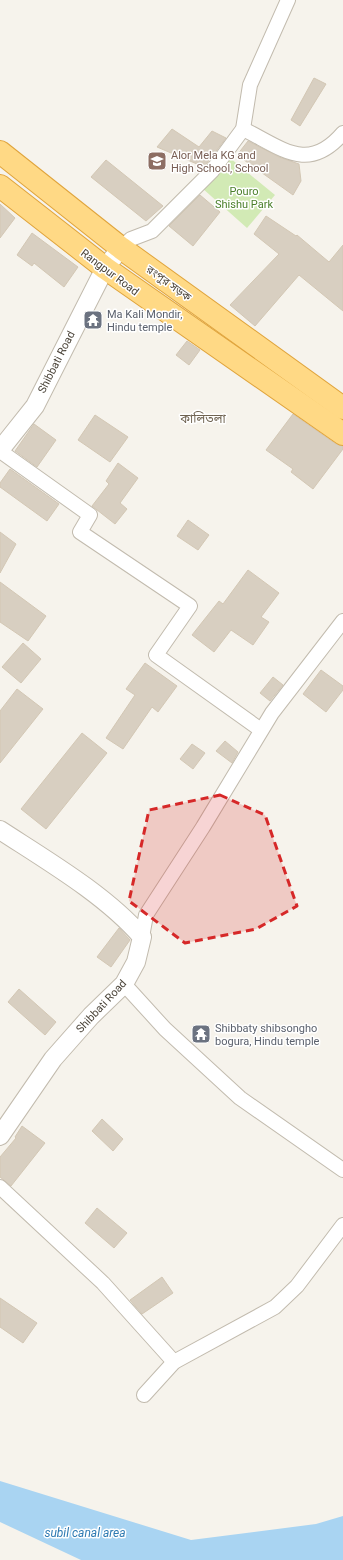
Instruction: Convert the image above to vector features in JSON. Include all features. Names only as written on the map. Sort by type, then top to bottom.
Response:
[{"type":"highway","name":"রংপুর সড়ক","points":[[0,152],[121,248],[343,408]]},
{"type":"highway","name":"Rangpur Road","points":[[0,186],[105,268],[343,434]]},
{"type":"street","points":[[121,248],[131,239],[152,231],[212,171],[243,129],[250,85],[288,0]]},
{"type":"street","points":[[243,129],[296,154],[314,155],[334,144],[343,132]]},
{"type":"street","name":"Shibbati Road","points":[[0,451],[35,406],[105,268],[121,248]]},
{"type":"street","points":[[0,451],[90,515],[80,532],[190,606],[156,655],[261,730]]},
{"type":"street","points":[[142,937],[146,914],[203,827],[261,730],[272,713],[343,621]]},
{"type":"street","points":[[0,830],[57,867],[88,890],[129,922],[142,937]]},
{"type":"street","name":"Shibbati Road","points":[[0,1136],[53,1059],[90,1016],[124,984],[136,962],[142,937]]},
{"type":"street","points":[[124,984],[165,1028],[240,1098],[343,1170]]},
{"type":"street","points":[[0,1187],[103,1282],[174,1362]]},
{"type":"street","points":[[144,1395],[174,1362],[275,1307],[297,1286],[343,1225]]},
{"type":"highlighted area","points":[[220,795],[265,815],[297,906],[256,929],[185,943],[129,901],[149,810]]},
{"type":"green space","name":"Pouro Shishu Park","points":[[230,158],[275,195],[247,228],[202,188]]},
{"type":"water","name":"subil canal area","points":[[0,1481],[191,1540],[316,1524],[343,1516],[343,1560],[81,1560],[0,1522]]},
{"type":"building","points":[[314,78],[326,84],[300,126],[291,120]]},
{"type":"building","points":[[172,129],[199,147],[212,131],[226,138],[204,167],[157,147]]},
{"type":"building","points":[[248,141],[279,157],[299,164],[301,181],[293,195],[237,155]]},
{"type":"building","points":[[106,160],[163,206],[146,221],[91,177]]},
{"type":"building","points":[[200,195],[220,212],[193,246],[169,226]]},
{"type":"building","points":[[0,204],[15,218],[0,238]]},
{"type":"building","points":[[266,216],[296,236],[297,235],[329,262],[343,245],[343,311],[299,275],[255,326],[230,305],[279,254],[254,234]]},
{"type":"building","points":[[32,233],[78,267],[64,287],[34,263],[32,266],[17,255]]},
{"type":"building","points":[[187,341],[200,350],[189,365],[176,355]]},
{"type":"building","points":[[293,414],[336,444],[343,446],[343,449],[313,489],[291,472],[293,469],[266,450]]},
{"type":"building","points":[[95,415],[128,437],[110,462],[78,440]]},
{"type":"building","points":[[34,424],[56,440],[37,467],[15,451]]},
{"type":"building","points":[[118,463],[138,478],[120,503],[127,509],[115,524],[92,506],[109,484],[106,481]]},
{"type":"building","points":[[10,469],[59,504],[47,521],[0,487],[0,483]]},
{"type":"building","points":[[188,520],[209,535],[198,550],[177,536]]},
{"type":"building","points":[[0,532],[16,544],[0,573]]},
{"type":"building","points":[[248,570],[279,593],[261,617],[269,622],[253,645],[231,630],[214,652],[192,635],[219,601],[223,604]]},
{"type":"building","points":[[0,582],[46,616],[28,641],[0,622]]},
{"type":"building","points":[[23,643],[41,659],[21,683],[2,667]]},
{"type":"building","points":[[145,663],[177,686],[158,712],[152,707],[123,749],[106,738],[135,695],[126,689]]},
{"type":"building","points":[[321,670],[343,686],[343,690],[326,712],[303,694]]},
{"type":"building","points":[[273,677],[283,685],[270,701],[260,693]]},
{"type":"building","points":[[17,689],[43,709],[0,763],[0,711]]},
{"type":"building","points":[[82,733],[107,753],[46,829],[21,809]]},
{"type":"building","points":[[225,741],[238,752],[232,763],[216,751]]},
{"type":"building","points":[[192,744],[205,753],[193,769],[180,759]]},
{"type":"building","points":[[119,928],[130,940],[111,967],[97,957]]},
{"type":"building","points":[[19,989],[56,1022],[45,1035],[8,1002]]},
{"type":"building","points":[[102,1119],[123,1139],[113,1151],[92,1131]]},
{"type":"building","points":[[22,1126],[45,1143],[11,1186],[0,1177],[0,1157],[16,1138],[15,1137]]},
{"type":"building","points":[[97,1208],[127,1233],[114,1248],[85,1223]]},
{"type":"building","points":[[162,1277],[173,1293],[142,1314],[130,1300]]},
{"type":"building","points":[[0,1298],[37,1323],[23,1343],[0,1327]]},
{"type":"place","name":"Alor Mela KG and High School, School","points":[[157,161]]},
{"type":"place","name":"Ma Kali Mondir, Hindu temple","points":[[93,320]]},
{"type":"place","name":"Shibbaty shibsongho bogura, Hindu temple","points":[[201,1034]]},
{"type":"district","name":"কালিতলা","points":[[203,419]]}]
